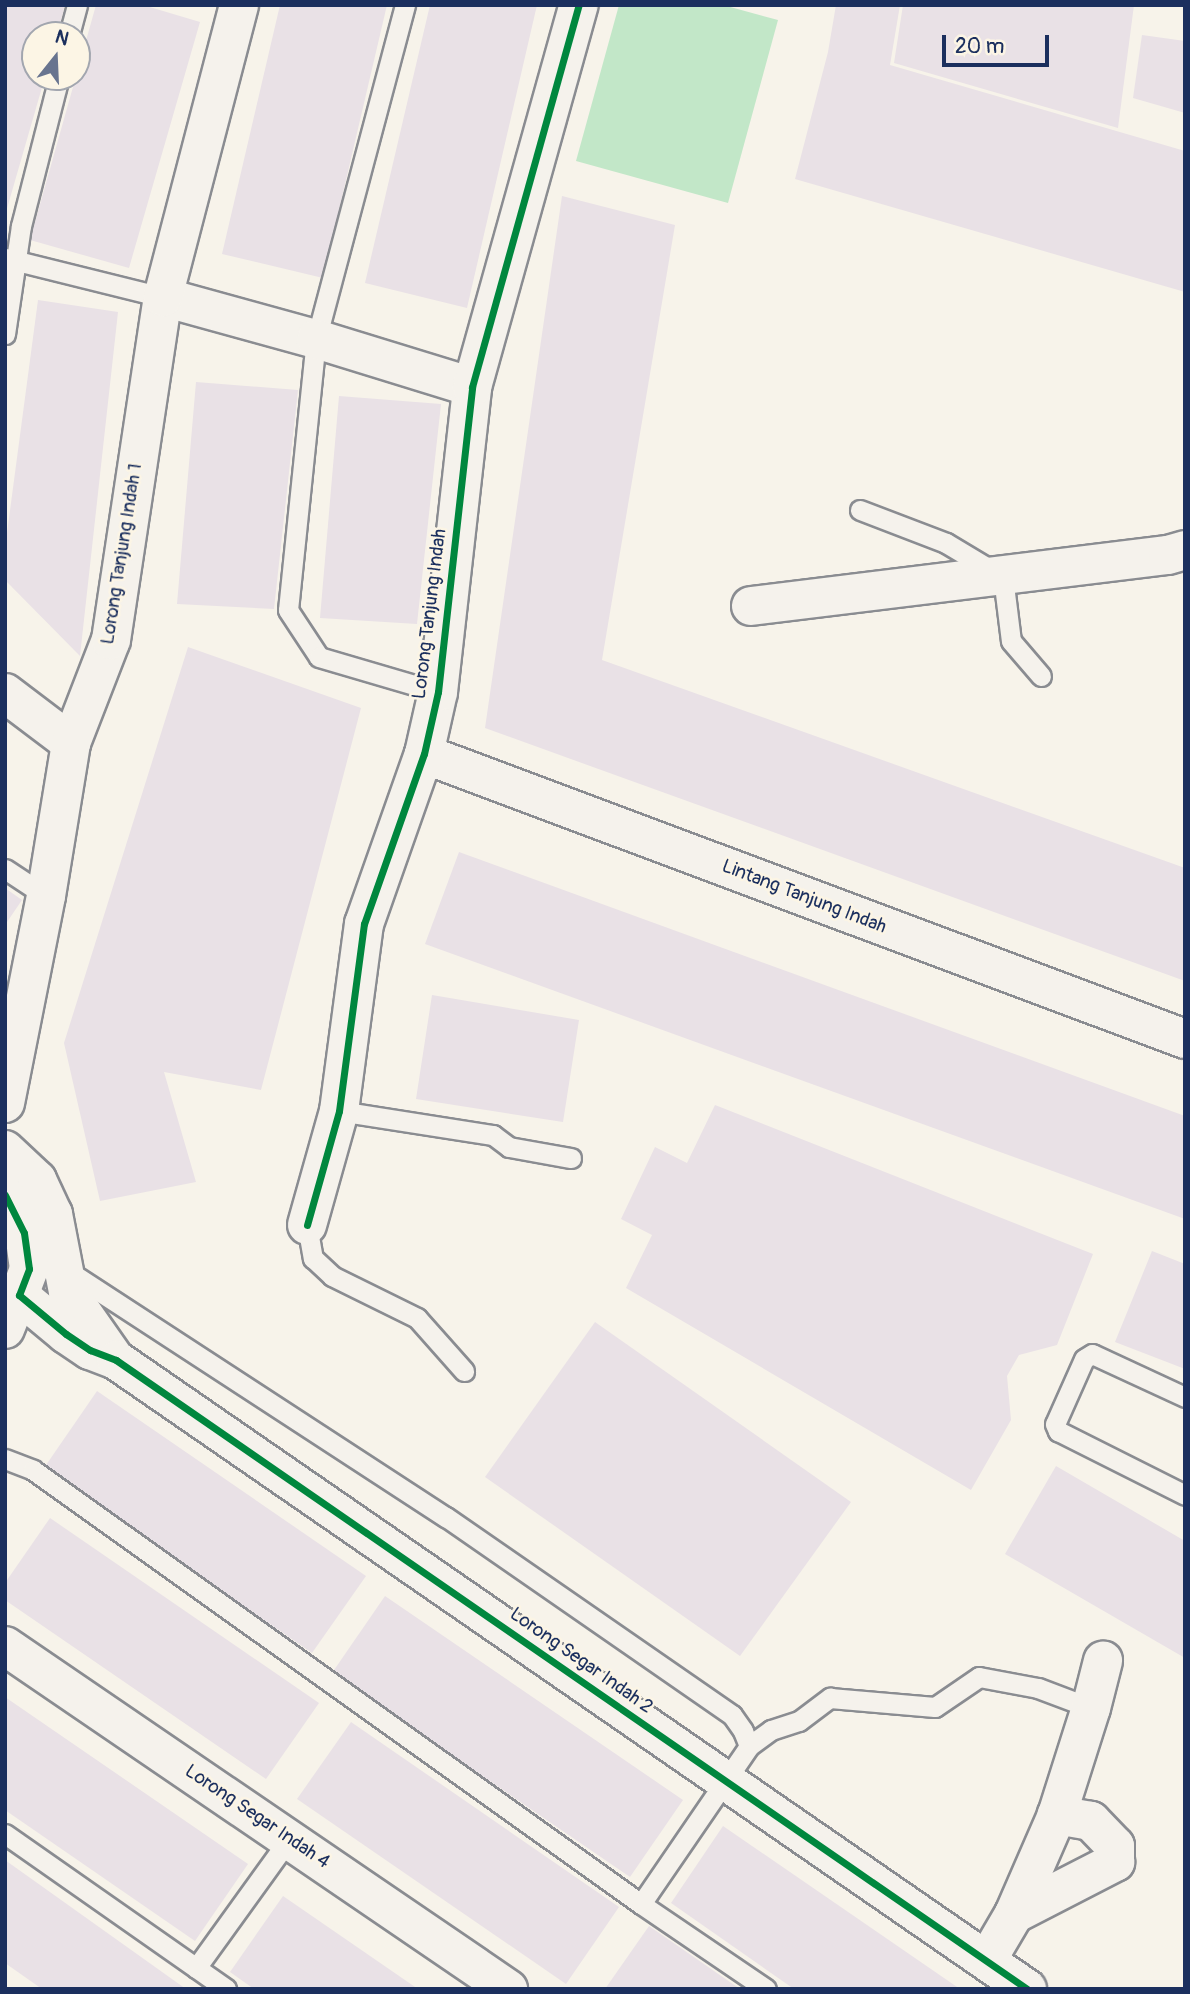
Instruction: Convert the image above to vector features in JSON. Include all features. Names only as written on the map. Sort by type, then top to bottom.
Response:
[{"type":"street","name":"Lorong Tanjung Indah","points":[[307,1225],[339,1111],[364,924],[424,754],[438,692],[472,387],[579,5]]},
{"type":"street","name":"Lorong Tanjung Indah 1","points":[[5,1103],[8,1060],[46,896],[71,743],[111,640],[163,297],[230,7]]},
{"type":"street","points":[[163,297],[316,338],[472,387]]},
{"type":"street","points":[[751,606],[1003,577],[1168,555],[1185,550]]},
{"type":"street","points":[[5,693],[71,743]]},
{"type":"street","name":"Lintang Tanjung Indah","points":[[424,754],[1185,1039]]},
{"type":"street","points":[[5,1150],[37,1180],[53,1214],[68,1292],[116,1360]]},
{"type":"street","points":[[5,1195],[24,1233],[29,1269],[12,1312],[66,1334],[90,1350],[116,1360]]},
{"type":"street","name":"Lorong Segar Indah 2","points":[[116,1360],[1027,1989]]},
{"type":"street","name":"Lorong Segar Indah 4","points":[[5,1646],[508,1989]]},
{"type":"street","points":[[987,1961],[1014,1914],[1057,1815],[1103,1661]]},
{"type":"street","points":[[1014,1914],[1115,1862],[1115,1846],[1091,1821],[1057,1815]]},
{"type":"lane","points":[[405,5],[316,338],[288,610],[318,657],[438,692]]},
{"type":"lane","points":[[5,334],[10,259],[55,91]]},
{"type":"lane","points":[[10,259],[163,297]]},
{"type":"lane","points":[[860,510],[946,543],[1003,577],[1012,641],[1041,676]]},
{"type":"lane","points":[[5,869],[46,896]]},
{"type":"lane","points":[[339,1111],[493,1135],[509,1147],[571,1158]]},
{"type":"lane","points":[[307,1225],[313,1258],[332,1276],[417,1318],[464,1371]]},
{"type":"lane","points":[[62,1267],[446,1517],[732,1715],[749,1746]]},
{"type":"lane","points":[[1185,1397],[1092,1354],[1084,1359],[1055,1424],[1058,1431],[1185,1495]]},
{"type":"lane","points":[[5,1459],[33,1470],[641,1904],[766,1989]]},
{"type":"lane","points":[[641,1904],[749,1746],[771,1730],[799,1721],[830,1698],[935,1707],[979,1677],[1038,1688],[1091,1708]]},
{"type":"lane","points":[[5,1834],[226,1989]]},
{"type":"lane","points":[[196,1968],[289,1839]]},
{"type":"green space","points":[[619,5],[723,5],[778,20],[728,203],[576,161]]},
{"type":"building","points":[[5,5],[65,5],[61,21],[21,21],[21,91],[41,91],[6,212]]},
{"type":"building","points":[[96,5],[143,5],[200,22],[129,268],[30,240],[72,91],[91,91],[91,23]]},
{"type":"building","points":[[280,5],[387,5],[323,278],[222,254]]},
{"type":"building","points":[[430,5],[537,5],[467,308],[365,283]]},
{"type":"building","points":[[836,5],[900,5],[890,65],[1185,151],[1185,292],[795,179],[828,52]]},
{"type":"building","points":[[903,5],[1134,5],[1118,128],[894,63]]},
{"type":"building","points":[[1142,35],[1185,41],[1185,113],[1133,98]]},
{"type":"building","points":[[562,196],[675,225],[602,660],[1185,868],[1185,981],[485,728]]},
{"type":"building","points":[[38,300],[118,312],[80,656],[5,580],[5,548]]},
{"type":"building","points":[[196,382],[298,390],[274,609],[177,604]]},
{"type":"building","points":[[339,396],[441,404],[417,624],[320,618]]},
{"type":"building","points":[[188,647],[361,708],[261,1090],[164,1072],[196,1182],[100,1201],[64,1043]]},
{"type":"building","points":[[459,852],[1185,1116],[1185,1219],[425,944]]},
{"type":"building","points":[[5,888],[22,900],[5,925]]},
{"type":"building","points":[[432,995],[579,1020],[563,1122],[416,1099]]},
{"type":"building","points":[[715,1105],[1093,1254],[1057,1345],[1019,1355],[1007,1376],[1011,1420],[971,1490],[626,1288],[652,1235],[621,1219],[655,1147],[687,1163]]},
{"type":"building","points":[[1152,1251],[1185,1264],[1185,1369],[1115,1342]]},
{"type":"building","points":[[595,1322],[851,1502],[740,1656],[485,1477]]},
{"type":"building","points":[[97,1391],[366,1576],[312,1653],[44,1468]]},
{"type":"building","points":[[1056,1466],[1185,1541],[1185,1658],[1005,1554]]},
{"type":"building","points":[[50,1518],[319,1703],[266,1779],[5,1600],[5,1583]]},
{"type":"building","points":[[385,1596],[683,1800],[630,1877],[332,1673]]},
{"type":"building","points":[[5,1697],[248,1864],[195,1941],[5,1810]]},
{"type":"building","points":[[351,1722],[619,1907],[566,1984],[297,1799]]},
{"type":"building","points":[[723,1826],[960,1989],[794,1989],[671,1903]]},
{"type":"building","points":[[5,1860],[186,1989],[42,1989],[5,1963]]},
{"type":"building","points":[[283,1896],[418,1989],[254,1989],[230,1972]]},
{"type":"building","points":[[649,1926],[740,1989],[605,1989]]},
{"type":"cycle path","points":[[307,1225],[339,1111],[364,924],[424,754],[438,692],[472,387],[579,5]]},
{"type":"cycle path","points":[[5,1195],[24,1233],[29,1269],[19,1295],[66,1334],[90,1350],[116,1360],[1027,1989]]}]
